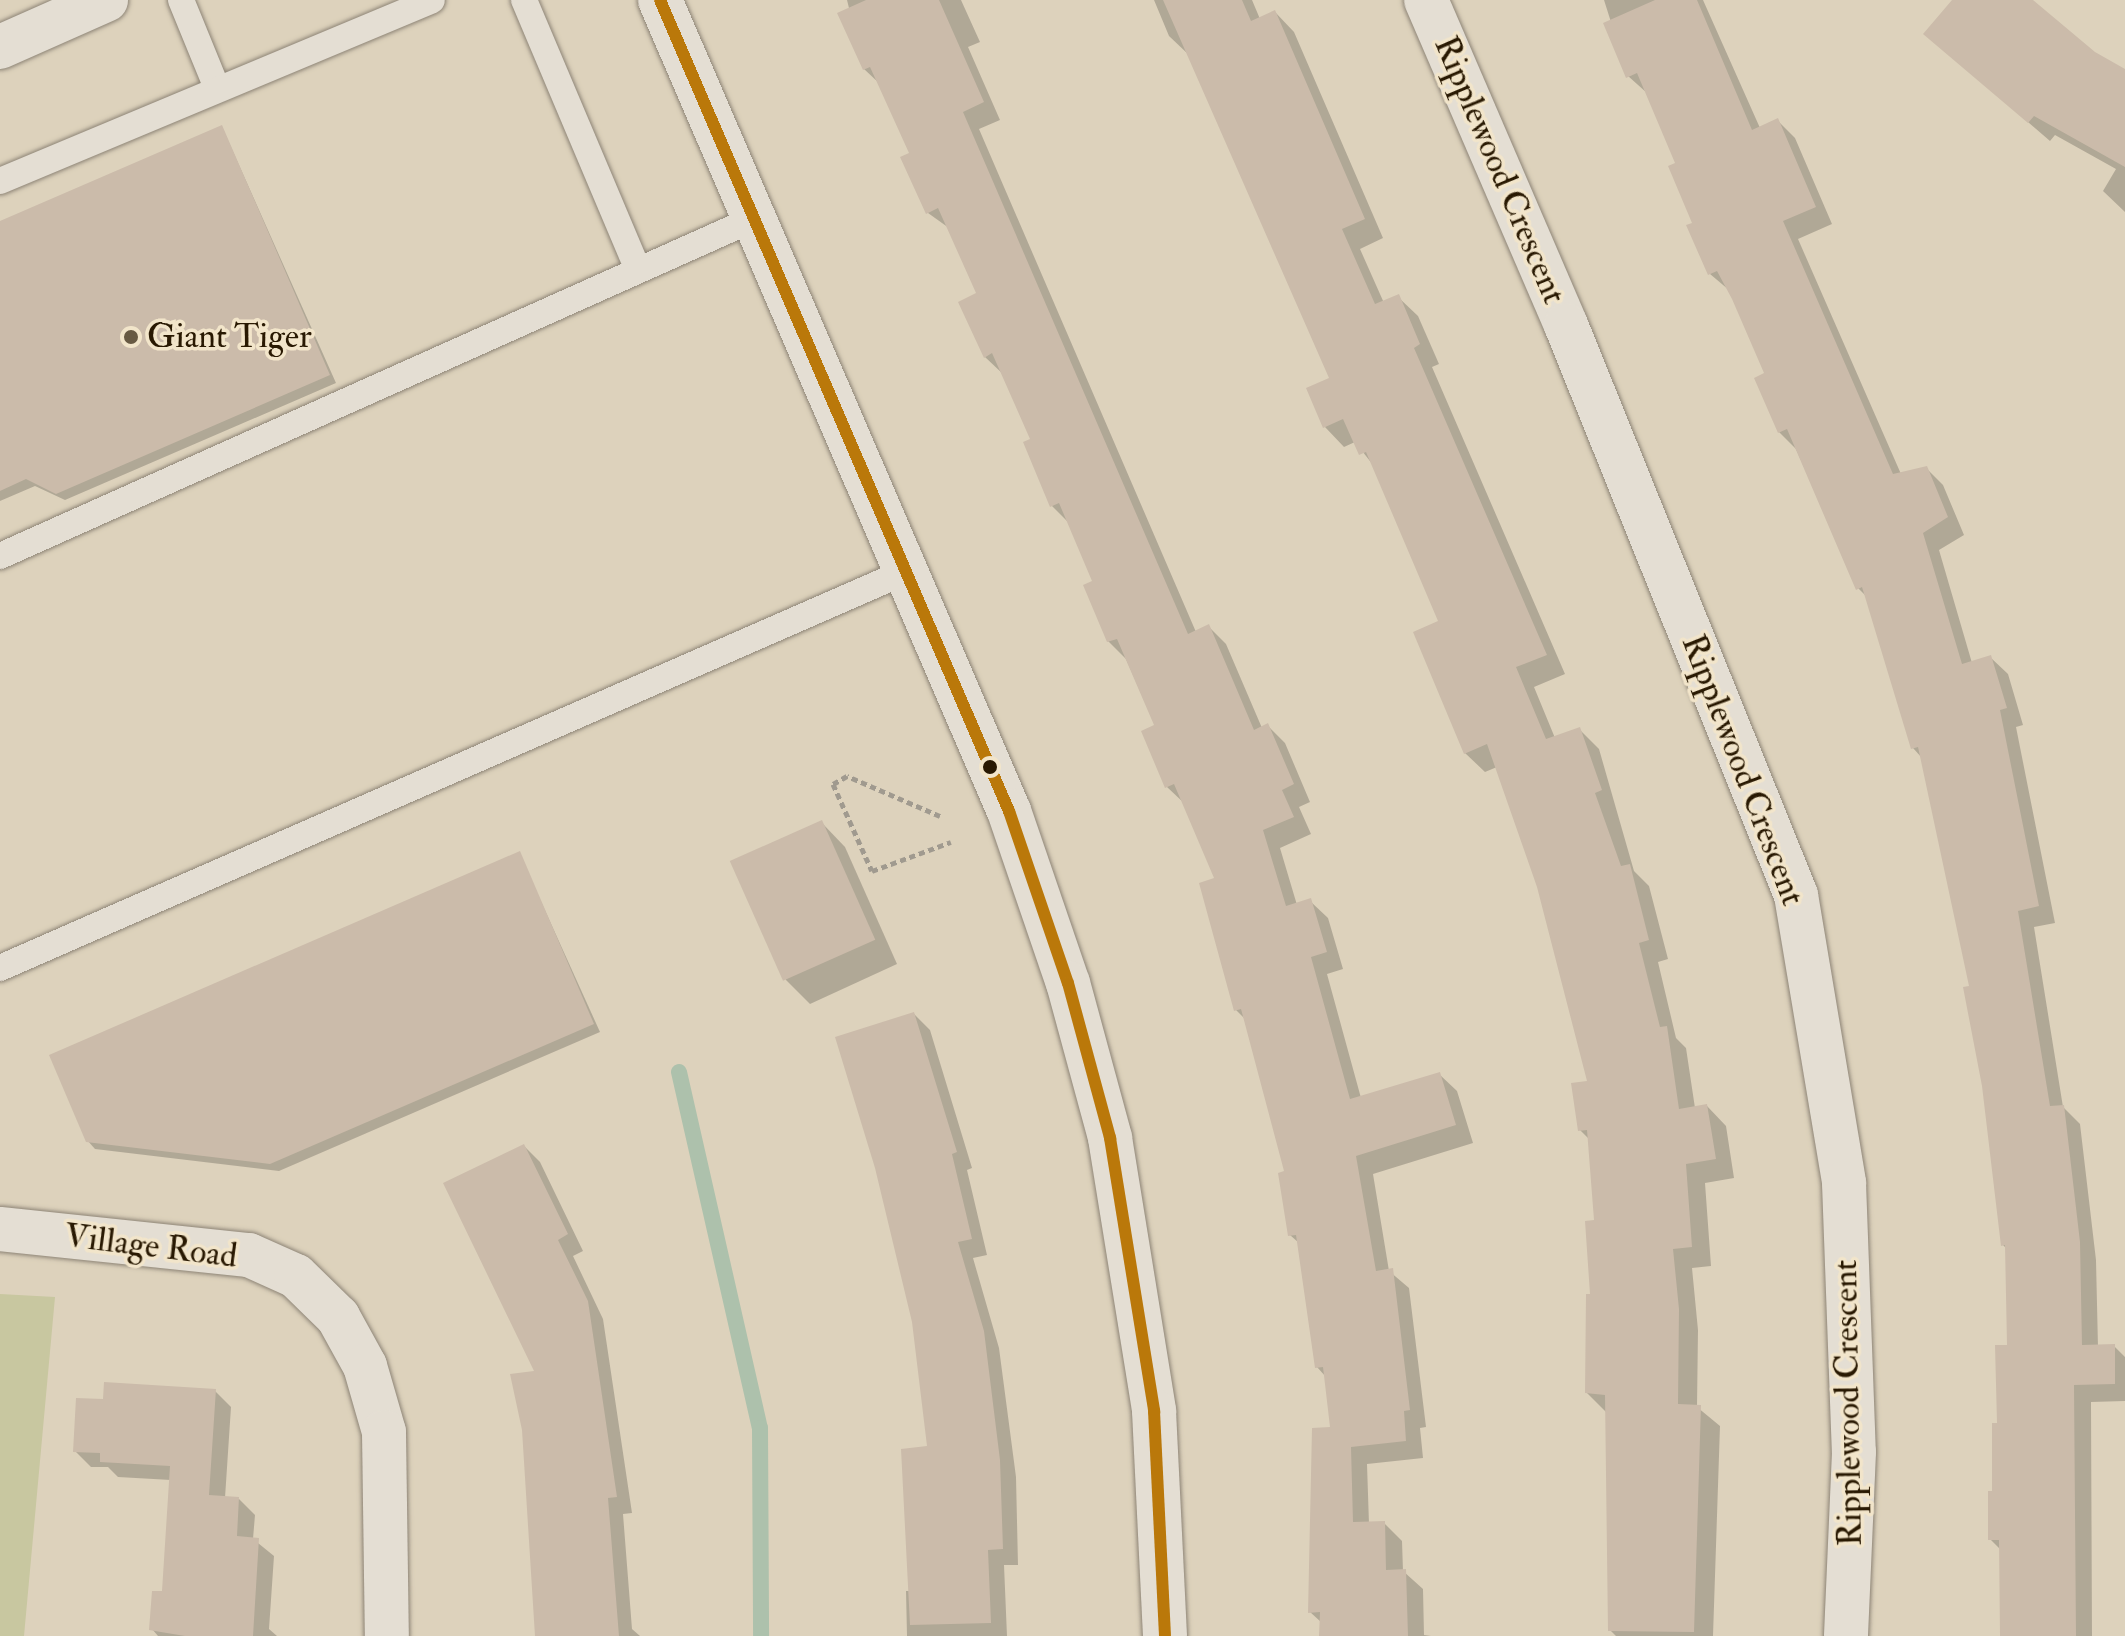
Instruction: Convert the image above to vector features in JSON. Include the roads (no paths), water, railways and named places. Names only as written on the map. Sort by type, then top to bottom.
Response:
[{"type":"street","points":[[0,47],[106,0]]},
{"type":"street","points":[[660,0],[751,220],[907,571],[1009,811],[1068,983],[1110,1138],[1154,1411],[1165,1636]]},
{"type":"street","name":"Ripplewood Crescent","points":[[1426,0],[1566,325],[1796,895],[1844,1183],[1854,1452],[1846,1636]]},
{"type":"street","name":"Village Road","points":[[0,1229],[249,1255],[296,1276],[338,1317],[365,1366],[384,1432],[387,1636]]},
{"type":"lane","points":[[181,0],[217,88]]},
{"type":"lane","points":[[0,181],[432,0]]},
{"type":"lane","points":[[524,0],[638,270]]},
{"type":"lane","points":[[0,556],[751,220]]},
{"type":"lane","points":[[0,968],[907,571]]},
{"type":"waterway","points":[[679,1072],[760,1428],[761,1636]]},
{"type":"place","name":"Giant Tiger","points":[[131,337]]}]
